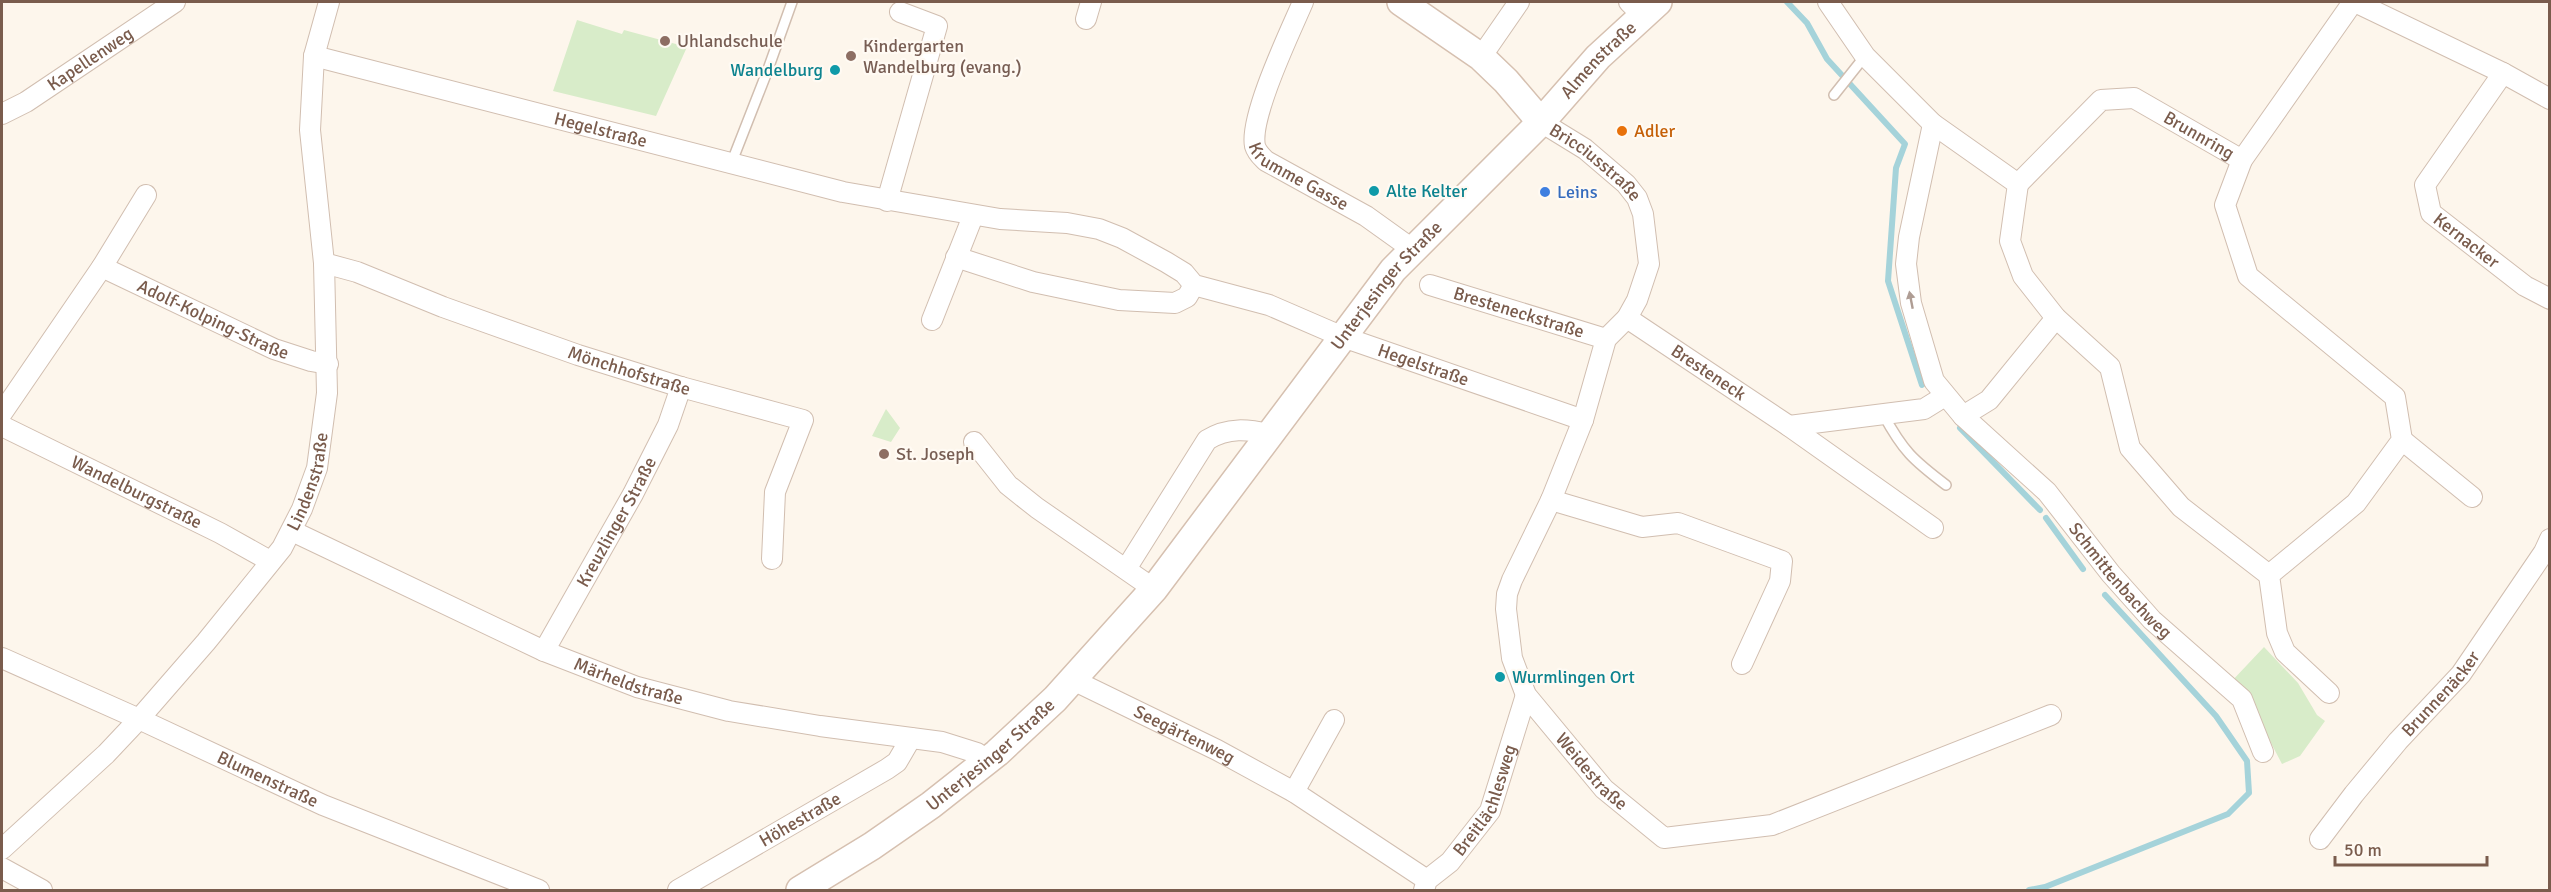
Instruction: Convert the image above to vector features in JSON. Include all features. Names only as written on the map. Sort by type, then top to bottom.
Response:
[{"type":"main road","name":"Bricciusstraße","points":[[1401,2],[1481,57],[1506,81],[1541,122]]},
{"type":"main road","name":"Almenstraße","points":[[1541,122],[1643,6]]},
{"type":"main road","name":"Unterjesinger Straße","points":[[800,891],[908,821],[987,761],[1034,721],[1154,589],[1272,435],[1383,283],[1412,249],[1541,122]]},
{"type":"street","name":"Kapellenweg","points":[[2,114],[26,102],[175,2]]},
{"type":"street","name":"Lindenstraße","points":[[2,849],[81,778],[139,719],[206,642],[292,531],[317,468],[324,419],[328,364],[324,263],[310,130],[314,56],[329,2]]},
{"type":"street","name":"Krumme Gasse","points":[[1303,2],[1264,97],[1255,138],[1258,153],[1266,161],[1366,216],[1412,249]]},
{"type":"street","points":[[1481,57],[1519,2]]},
{"type":"street","points":[[1828,2],[1865,56],[1933,124],[2018,184],[2010,241],[2023,276],[2056,318],[2110,368],[2130,448],[2181,507],[2269,575],[2277,633],[2285,652],[2328,693]]},
{"type":"street","points":[[2242,160],[2354,2],[2503,73],[2550,99]]},
{"type":"street","points":[[887,201],[937,26],[900,12]]},
{"type":"street","name":"Hegelstraße","points":[[314,56],[731,164],[887,201],[973,216],[1067,223],[1112,233],[1184,273],[1194,285],[1269,305],[1342,337],[1583,420]]},
{"type":"street","name":"Kernacker","points":[[2503,73],[2425,185],[2431,213],[2525,286],[2550,299]]},
{"type":"street","name":"Brunnring","points":[[2018,184],[2101,100],[2134,98],[2242,160],[2225,205],[2248,276],[2395,397],[2402,441]]},
{"type":"street","name":"Bricciusstraße","points":[[1541,122],[1601,161],[1626,184],[1637,198],[1646,229],[1649,264],[1637,300],[1627,318]]},
{"type":"street","name":"Schmittenbachweg","points":[[1933,124],[1909,237],[1906,264],[1911,303],[1934,381],[1964,416],[2047,492],[2111,574],[2152,620],[2242,699],[2263,752]]},
{"type":"street","points":[[2,413],[102,267],[146,195]]},
{"type":"street","points":[[932,320],[973,216]]},
{"type":"street","points":[[956,257],[1062,290],[1129,301],[1175,303],[1187,297],[1194,285]]},
{"type":"street","name":"Mönchhofstraße","points":[[324,263],[357,273],[527,338],[681,387],[803,420],[775,492],[772,560]]},
{"type":"street","name":"Adolf-Kolping-Straße","points":[[102,267],[274,349],[310,361],[328,364]]},
{"type":"street","name":"Bresteneckstraße","points":[[1430,285],[1606,339]]},
{"type":"street","name":"Weidestraße","points":[[1627,318],[1606,339],[1583,420],[1551,500],[1507,594],[1507,625],[1512,658],[1526,695],[1606,792],[1664,838],[1772,825],[2051,716]]},
{"type":"street","name":"Bresteneck","points":[[1627,318],[1789,426],[1934,528]]},
{"type":"street","points":[[1964,416],[1989,400],[2056,318]]},
{"type":"street","name":"Kreuzlinger Straße","points":[[544,651],[633,494],[668,425],[681,387]]},
{"type":"street","points":[[1789,426],[1924,409],[1945,396]]},
{"type":"street","name":"Wandelburgstraße","points":[[2,426],[220,533],[270,561]]},
{"type":"street","points":[[1126,569],[1207,440],[1217,433],[1230,430],[1272,435]]},
{"type":"street","points":[[2269,575],[2356,503],[2402,441],[2472,496]]},
{"type":"street","points":[[974,442],[1008,485],[1037,508],[1154,589]]},
{"type":"street","points":[[1551,500],[1642,527],[1678,523],[1782,561],[1780,581],[1742,664]]},
{"type":"street","name":"Märheldstraße","points":[[292,531],[544,651],[638,687],[704,706],[797,723],[957,745],[977,753],[987,761]]},
{"type":"street","name":"Brunnenäcker","points":[[2320,839],[2398,741],[2461,674],[2544,552],[2550,539]]},
{"type":"street","name":"Blumenstraße","points":[[2,658],[332,809],[539,891]]},
{"type":"street","name":"Seegärtenweg","points":[[1073,680],[1217,750],[1294,792],[1425,885]]},
{"type":"street","name":"Breitlächlesweg","points":[[1425,885],[1450,862],[1490,812],[1526,695]]},
{"type":"street","points":[[1294,792],[1334,720]]},
{"type":"street","name":"Höhestraße","points":[[678,891],[897,762],[911,738]]},
{"type":"street","points":[[2,868],[42,891]]},
{"type":"lane","points":[[731,164],[792,2]]},
{"type":"lane","points":[[1836,93],[1865,56]]},
{"type":"lane","points":[[1883,413],[1898,443],[1911,458],[1946,485]]},
{"type":"green space","points":[[577,20],[622,34],[624,30],[687,47],[656,116],[553,91]]},
{"type":"green space","points":[[886,409],[900,428],[891,442],[872,436]]},
{"type":"green space","points":[[2264,647],[2298,683],[2317,715],[2325,721],[2300,756],[2282,764],[2249,701],[2230,683]]},
{"type":"waterway","points":[[1787,2],[1807,23],[1827,59],[1905,144],[1896,168],[1888,281],[1922,385]]},
{"type":"waterway","points":[[1960,428],[2040,510]]},
{"type":"waterway","points":[[2046,518],[2083,569]]},
{"type":"waterway","points":[[2029,890],[2045,887],[2228,814],[2249,793],[2247,761],[2216,716],[2105,595]]},
{"type":"place","name":"Uhlandschule","points":[[665,41]]},
{"type":"place","name":"Kindergarten Wandelburg (evang.)","points":[[851,56]]},
{"type":"place","name":"Wandelburg","points":[[835,70]]},
{"type":"place","name":"Adler","points":[[1622,131]]},
{"type":"place","name":"Alte Kelter","points":[[1374,191]]},
{"type":"place","name":"Leins","points":[[1545,192]]},
{"type":"place","name":"St. Joseph","points":[[884,454]]},
{"type":"place","name":"Wurmlingen Ort","points":[[1500,677]]}]
